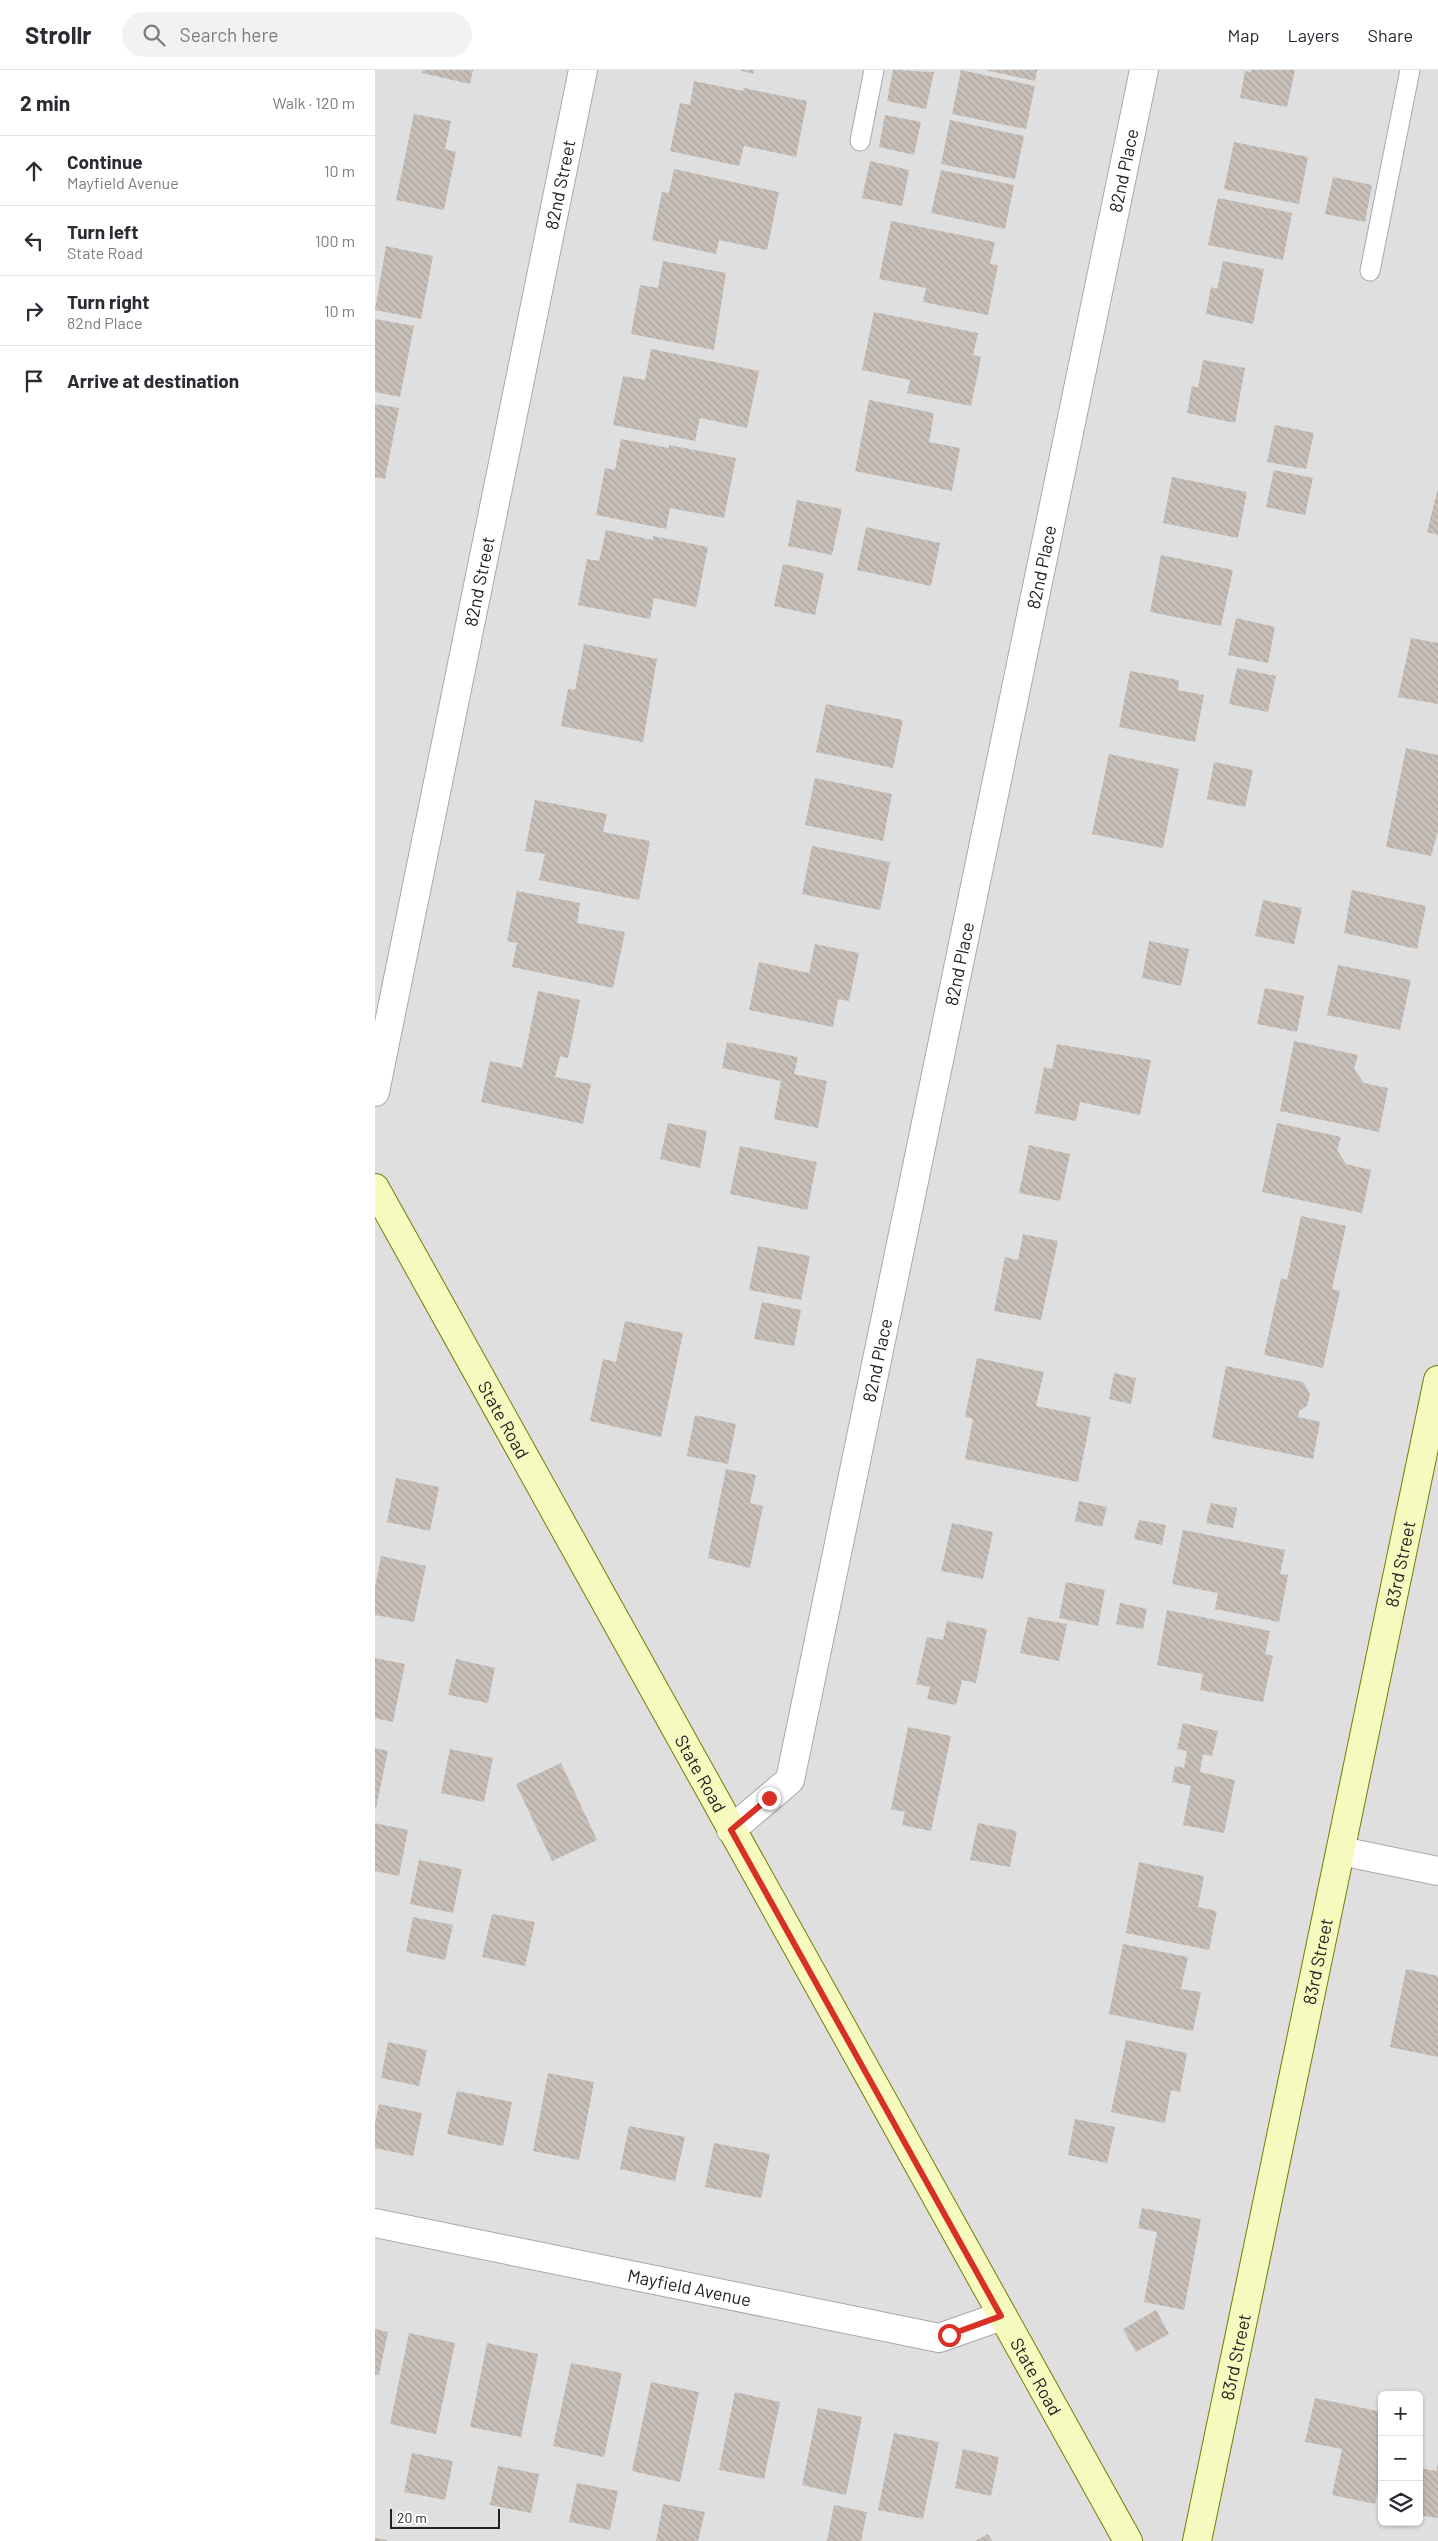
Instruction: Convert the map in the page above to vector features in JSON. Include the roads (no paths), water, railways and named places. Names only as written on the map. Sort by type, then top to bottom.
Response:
[{"type":"street","name":"82nd Street","points":[[375,1092],[583,70]]},
{"type":"street","name":"82nd Place","points":[[731,1830],[791,1780],[1143,70]]},
{"type":"street","name":"State Road","points":[[375,1188],[1001,2316],[1128,2541]]},
{"type":"street","name":"83rd Street","points":[[1197,2541],[1438,1380]]},
{"type":"street","points":[[1341,1851],[1438,1871]]},
{"type":"street","name":"Mayfield Avenue","points":[[375,2224],[939,2338],[1001,2316]]},
{"type":"lane","points":[[860,141],[874,70]]},
{"type":"lane","points":[[1370,271],[1410,70]]}]
